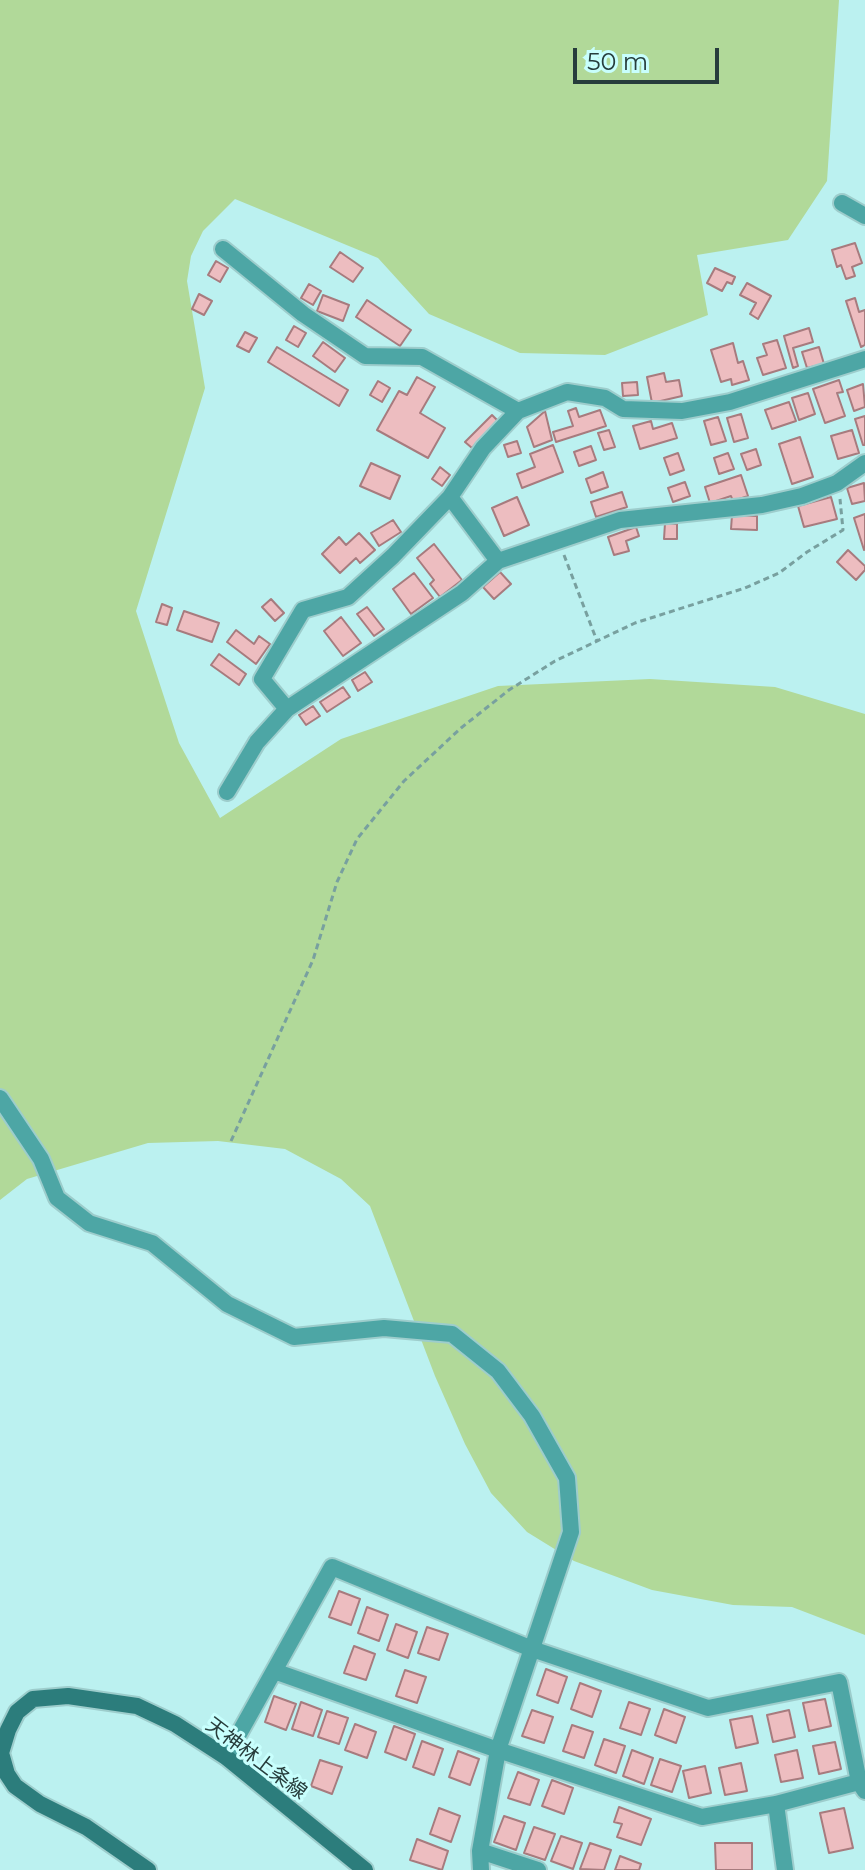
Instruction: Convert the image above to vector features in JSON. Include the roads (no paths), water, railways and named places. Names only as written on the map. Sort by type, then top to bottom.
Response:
[{"type":"main road","name":"天神林上条線","points":[[148,1870],[86,1827],[40,1804],[15,1786],[7,1774],[1,1753],[17,1712],[33,1699],[68,1696],[137,1706],[175,1724],[226,1757],[365,1870]]},
{"type":"street","points":[[842,203],[865,216]]},
{"type":"street","points":[[223,249],[303,314],[365,356],[422,357],[518,411]]},
{"type":"street","points":[[287,709],[262,679],[303,610],[348,597],[393,556],[450,497],[483,448],[518,411],[567,392],[605,398],[623,409],[682,411],[730,402],[865,359]]},
{"type":"street","points":[[227,792],[257,742],[287,709],[462,593],[498,561],[620,520],[762,505],[802,496],[837,483],[865,463]]},
{"type":"street","points":[[450,497],[498,561]]},
{"type":"street","points":[[0,1098],[41,1159],[57,1198],[89,1223],[152,1243],[227,1304],[294,1337],[384,1328],[452,1334],[498,1371],[532,1416],[567,1478],[571,1532],[498,1750],[480,1851],[481,1870]]},
{"type":"street","points":[[226,1757],[332,1567],[532,1649],[708,1708],[839,1682],[862,1787],[702,1817],[498,1750],[274,1671]]},
{"type":"street","points":[[776,1804],[785,1870]]},
{"type":"street","points":[[480,1851],[538,1870]]}]
